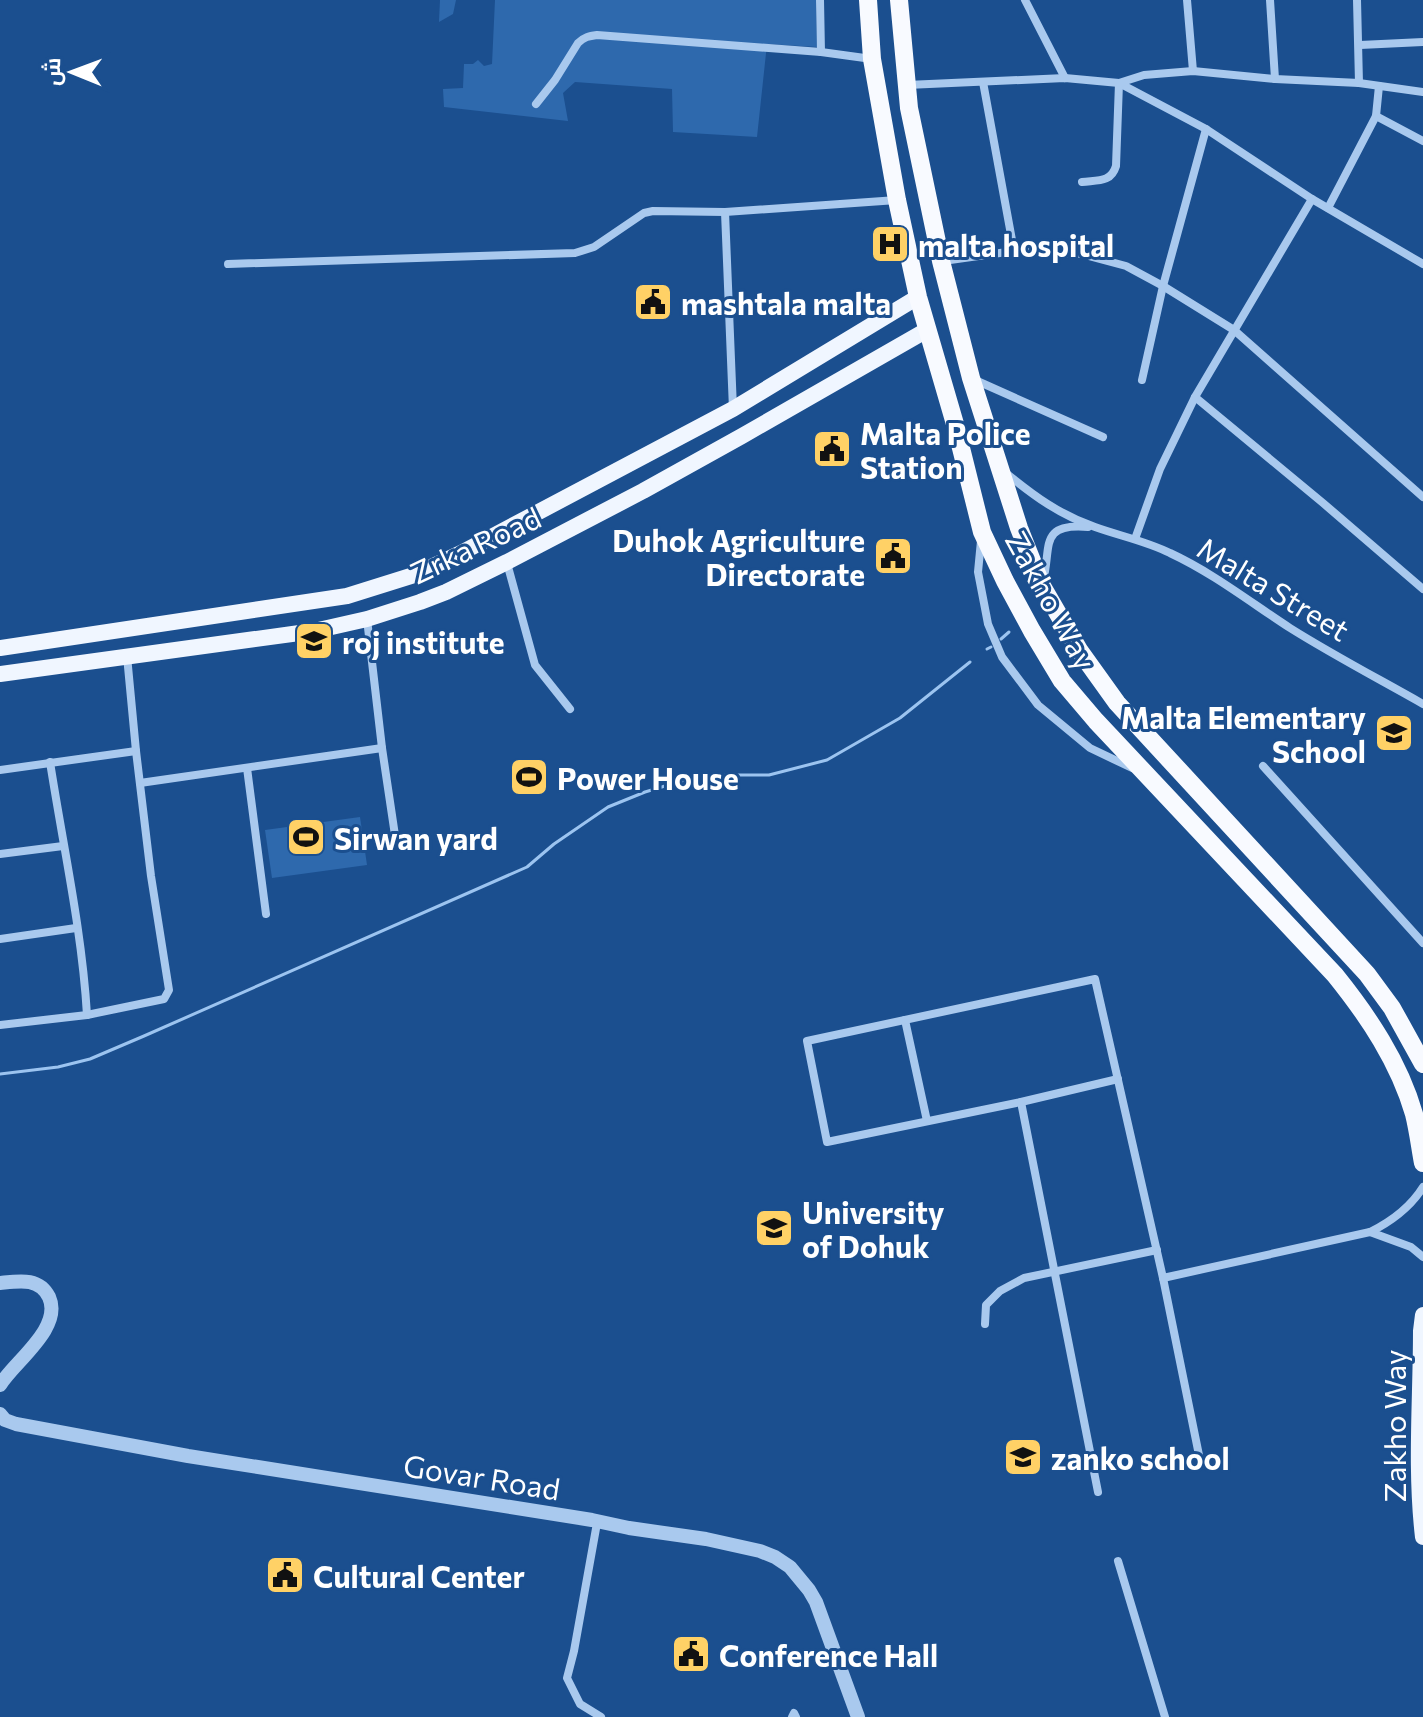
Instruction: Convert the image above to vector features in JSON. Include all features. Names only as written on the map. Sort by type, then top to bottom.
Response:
[{"type":"highway","name":"Zakho Way","points":[[868,0],[872,59],[918,297],[982,532],[1005,581],[1062,681],[1363,1009],[1401,1078],[1414,1115],[1423,1163]]},
{"type":"highway","name":"Zakho Way","points":[[899,0],[909,108],[941,261],[971,378],[1019,528],[1042,586],[1079,650],[1117,703],[1367,974],[1392,1008],[1423,1064]]},
{"type":"highway","points":[[1096,721],[1117,703]]},
{"type":"main road","name":"Zrka Road","points":[[0,648],[347,596],[390,584],[438,565],[733,409],[918,297]]},
{"type":"main road","points":[[895,312],[909,320],[912,331],[907,341]]},
{"type":"main road","name":"Zrka Road","points":[[0,674],[314,631],[367,619],[446,592],[742,436],[927,330]]},
{"type":"main road","name":"Zakho Way","points":[[1423,1315],[1417,1436],[1423,1537]]},
{"type":"street","points":[[820,0],[821,52]]},
{"type":"street","points":[[1025,0],[1065,78]]},
{"type":"street","points":[[1187,0],[1193,71]]},
{"type":"street","points":[[1270,0],[1275,79]]},
{"type":"street","points":[[1357,0],[1359,83]]},
{"type":"street","points":[[536,104],[578,43],[589,36],[821,52],[872,59]]},
{"type":"street","points":[[1360,45],[1423,42]]},
{"type":"street","points":[[1119,83],[1144,75],[1193,71],[1359,83],[1423,92]]},
{"type":"street","points":[[906,85],[1065,78],[1119,83],[1206,129],[1312,199],[1423,264]]},
{"type":"street","points":[[983,82],[1014,251]]},
{"type":"street","points":[[1082,182],[1107,179],[1113,175],[1116,166],[1119,83]]},
{"type":"street","points":[[1328,208],[1376,116],[1379,86]]},
{"type":"street","points":[[1376,116],[1423,141]]},
{"type":"street","points":[[1142,380],[1163,286],[1206,129]]},
{"type":"street","points":[[1135,539],[1160,469],[1195,397],[1312,199]]},
{"type":"street","points":[[228,264],[575,253],[594,247],[644,213],[653,211],[725,212],[897,200]]},
{"type":"street","points":[[725,212],[733,409]]},
{"type":"street","points":[[941,261],[1014,251],[1081,254],[1126,266],[1234,330],[1423,497]]},
{"type":"street","points":[[971,378],[1103,437]]},
{"type":"street","points":[[1195,397],[1423,589]]},
{"type":"street","name":"Malta Street","points":[[999,467],[1056,511],[1181,559],[1228,586],[1291,629],[1423,704]]},
{"type":"street","name":"Malta Street","points":[[1042,586],[1048,564],[1048,543],[1056,532],[1070,526],[1095,527]]},
{"type":"street","points":[[982,532],[978,572],[988,624],[1002,657],[1038,705],[1090,748],[1148,775]]},
{"type":"street","points":[[507,562],[535,665],[570,709]]},
{"type":"street","points":[[367,619],[396,842]]},
{"type":"street","points":[[0,1025],[87,1015],[164,999],[169,990],[151,876],[127,655]]},
{"type":"street","points":[[140,783],[382,748]]},
{"type":"street","points":[[0,770],[136,751]]},
{"type":"street","points":[[50,762],[87,1015]]},
{"type":"street","points":[[1263,766],[1423,943]]},
{"type":"street","points":[[247,768],[266,914]]},
{"type":"street","points":[[0,854],[63,846]]},
{"type":"street","points":[[0,939],[76,928]]},
{"type":"street","points":[[1118,1079],[827,1142],[807,1041],[1095,979],[1118,1079],[1157,1250],[1201,1465]]},
{"type":"street","points":[[905,1020],[927,1121]]},
{"type":"street","points":[[1021,1102],[1098,1492]]},
{"type":"street","points":[[1163,1278],[1370,1232],[1403,1211],[1423,1187]]},
{"type":"street","points":[[1370,1232],[1411,1247],[1423,1257]]},
{"type":"street","points":[[985,1324],[986,1305],[1000,1291],[1024,1278],[1157,1250]]},
{"type":"street","points":[[0,1283],[33,1281],[43,1287],[52,1306],[52,1316],[49,1325],[0,1385]]},
{"type":"street","name":"Govar Road","points":[[0,1414],[5,1420],[16,1424],[188,1456],[592,1520],[760,1551],[790,1567],[816,1602],[858,1717]]},
{"type":"street","points":[[592,1520],[597,1523],[567,1678],[580,1704],[601,1717]]},
{"type":"street","points":[[1118,1561],[1165,1717]]},
{"type":"shaded area","points":[[440,0],[456,0],[453,14],[439,22]]},
{"type":"shaded area","points":[[495,0],[816,0],[817,47],[767,44],[757,137],[673,132],[672,89],[575,82],[563,93],[568,121],[444,107],[443,89],[463,88],[464,64],[473,64],[478,60],[484,66],[492,64]]},
{"type":"shaded area","points":[[360,817],[367,865],[272,878],[265,830]]},
{"type":"waterway","points":[[1001,639],[1009,632]]},
{"type":"waterway","points":[[987,649],[991,647]]},
{"type":"waterway","points":[[0,1074],[58,1067],[90,1059],[144,1036],[527,867],[554,844],[608,807],[645,792],[685,780],[728,775],[769,775],[827,760],[900,718],[970,662]]},
{"type":"place","name":"malta hospital","points":[[890,244]]},
{"type":"place","name":"mashtala malta","points":[[653,302]]},
{"type":"place","name":"Malta Police Station","points":[[832,449]]},
{"type":"place","name":"Duhok Agriculture Directorate","points":[[893,556]]},
{"type":"place","name":"roj institute","points":[[314,641]]},
{"type":"place","name":"Malta Elementary School","points":[[1394,733]]},
{"type":"place","name":"Power House","points":[[529,777]]},
{"type":"place","name":"Sirwan yard","points":[[306,837]]},
{"type":"place","name":"University of Dohuk","points":[[774,1228]]},
{"type":"place","name":"zanko school","points":[[1023,1457]]},
{"type":"place","name":"Cultural Center","points":[[285,1575]]},
{"type":"place","name":"Conference Hall","points":[[691,1654]]}]
